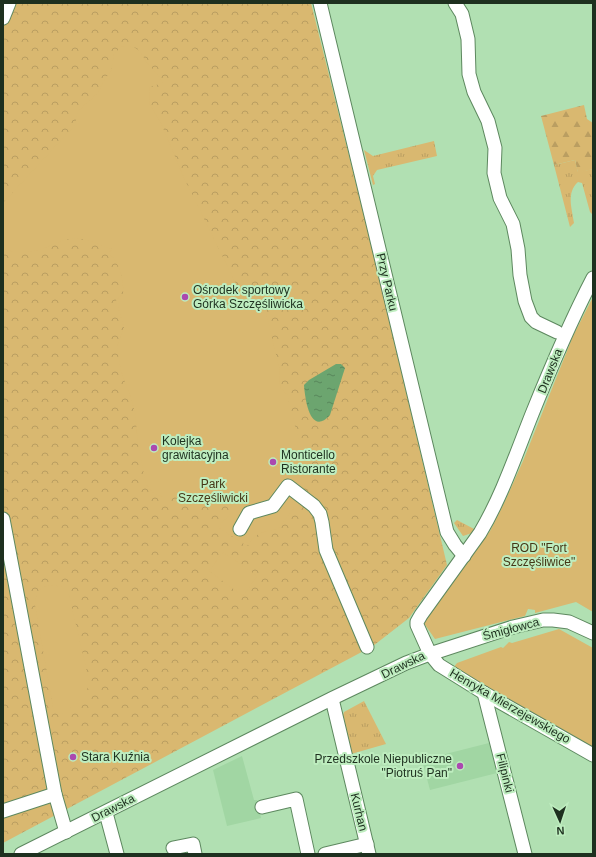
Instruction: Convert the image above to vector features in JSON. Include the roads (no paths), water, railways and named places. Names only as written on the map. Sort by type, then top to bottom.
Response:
[{"type":"street","points":[[3,18],[9,3]]},
{"type":"street","name":"Przy Parku","points":[[320,3],[446,532],[464,556]]},
{"type":"street","points":[[455,3],[462,14],[468,39],[469,74],[474,92],[488,121],[495,148],[494,173],[500,198],[512,224],[518,249],[520,275],[525,301],[531,317],[536,322],[557,332]]},
{"type":"street","name":"Drawska","points":[[21,854],[332,699],[430,654],[418,628],[417,622],[480,533],[495,505],[564,335],[593,278]]},
{"type":"street","points":[[240,529],[249,513],[273,506],[288,486],[314,506],[320,514],[326,550],[367,647]]},
{"type":"street","points":[[3,519],[55,794],[66,832]]},
{"type":"street","name":"Śmigłowca","points":[[430,654],[513,627],[543,620],[569,622],[593,632]]},
{"type":"street","name":"Henryka Mierzejewskiego","points":[[430,654],[439,665],[484,693],[593,755]]},
{"type":"street","name":"Filipinki","points":[[484,693],[525,854]]},
{"type":"street","name":"Kurhan","points":[[332,699],[368,849]]},
{"type":"street","points":[[3,811],[55,794]]},
{"type":"street","points":[[262,807],[296,798],[308,854]]},
{"type":"street","points":[[106,812],[117,854]]},
{"type":"street","points":[[173,848],[193,844],[195,854]]},
{"type":"street","points":[[326,854],[368,849]]},
{"type":"water","points":[[336,364],[341,364],[345,368],[330,415],[323,421],[318,422],[313,419],[310,414],[307,406],[304,385],[309,380]]},
{"type":"place","name":"Ośrodek sportowy Górka Szczęśliwicka","points":[[185,297]]},
{"type":"place","name":"Kolejka grawitacyjna","points":[[154,448]]},
{"type":"place","name":"Monticello Ristorante","points":[[273,462]]},
{"type":"place","name":"Stara Kuźnia","points":[[73,757]]},
{"type":"place","name":"Przedszkole Niepubliczne \"Piotruś Pan\"","points":[[460,766]]},
{"type":"park label","name":"Park Szczęśliwicki","points":[[213,491]]},
{"type":"park label","name":"ROD \"Fort Szczęśliwice\"","points":[[539,555]]}]
